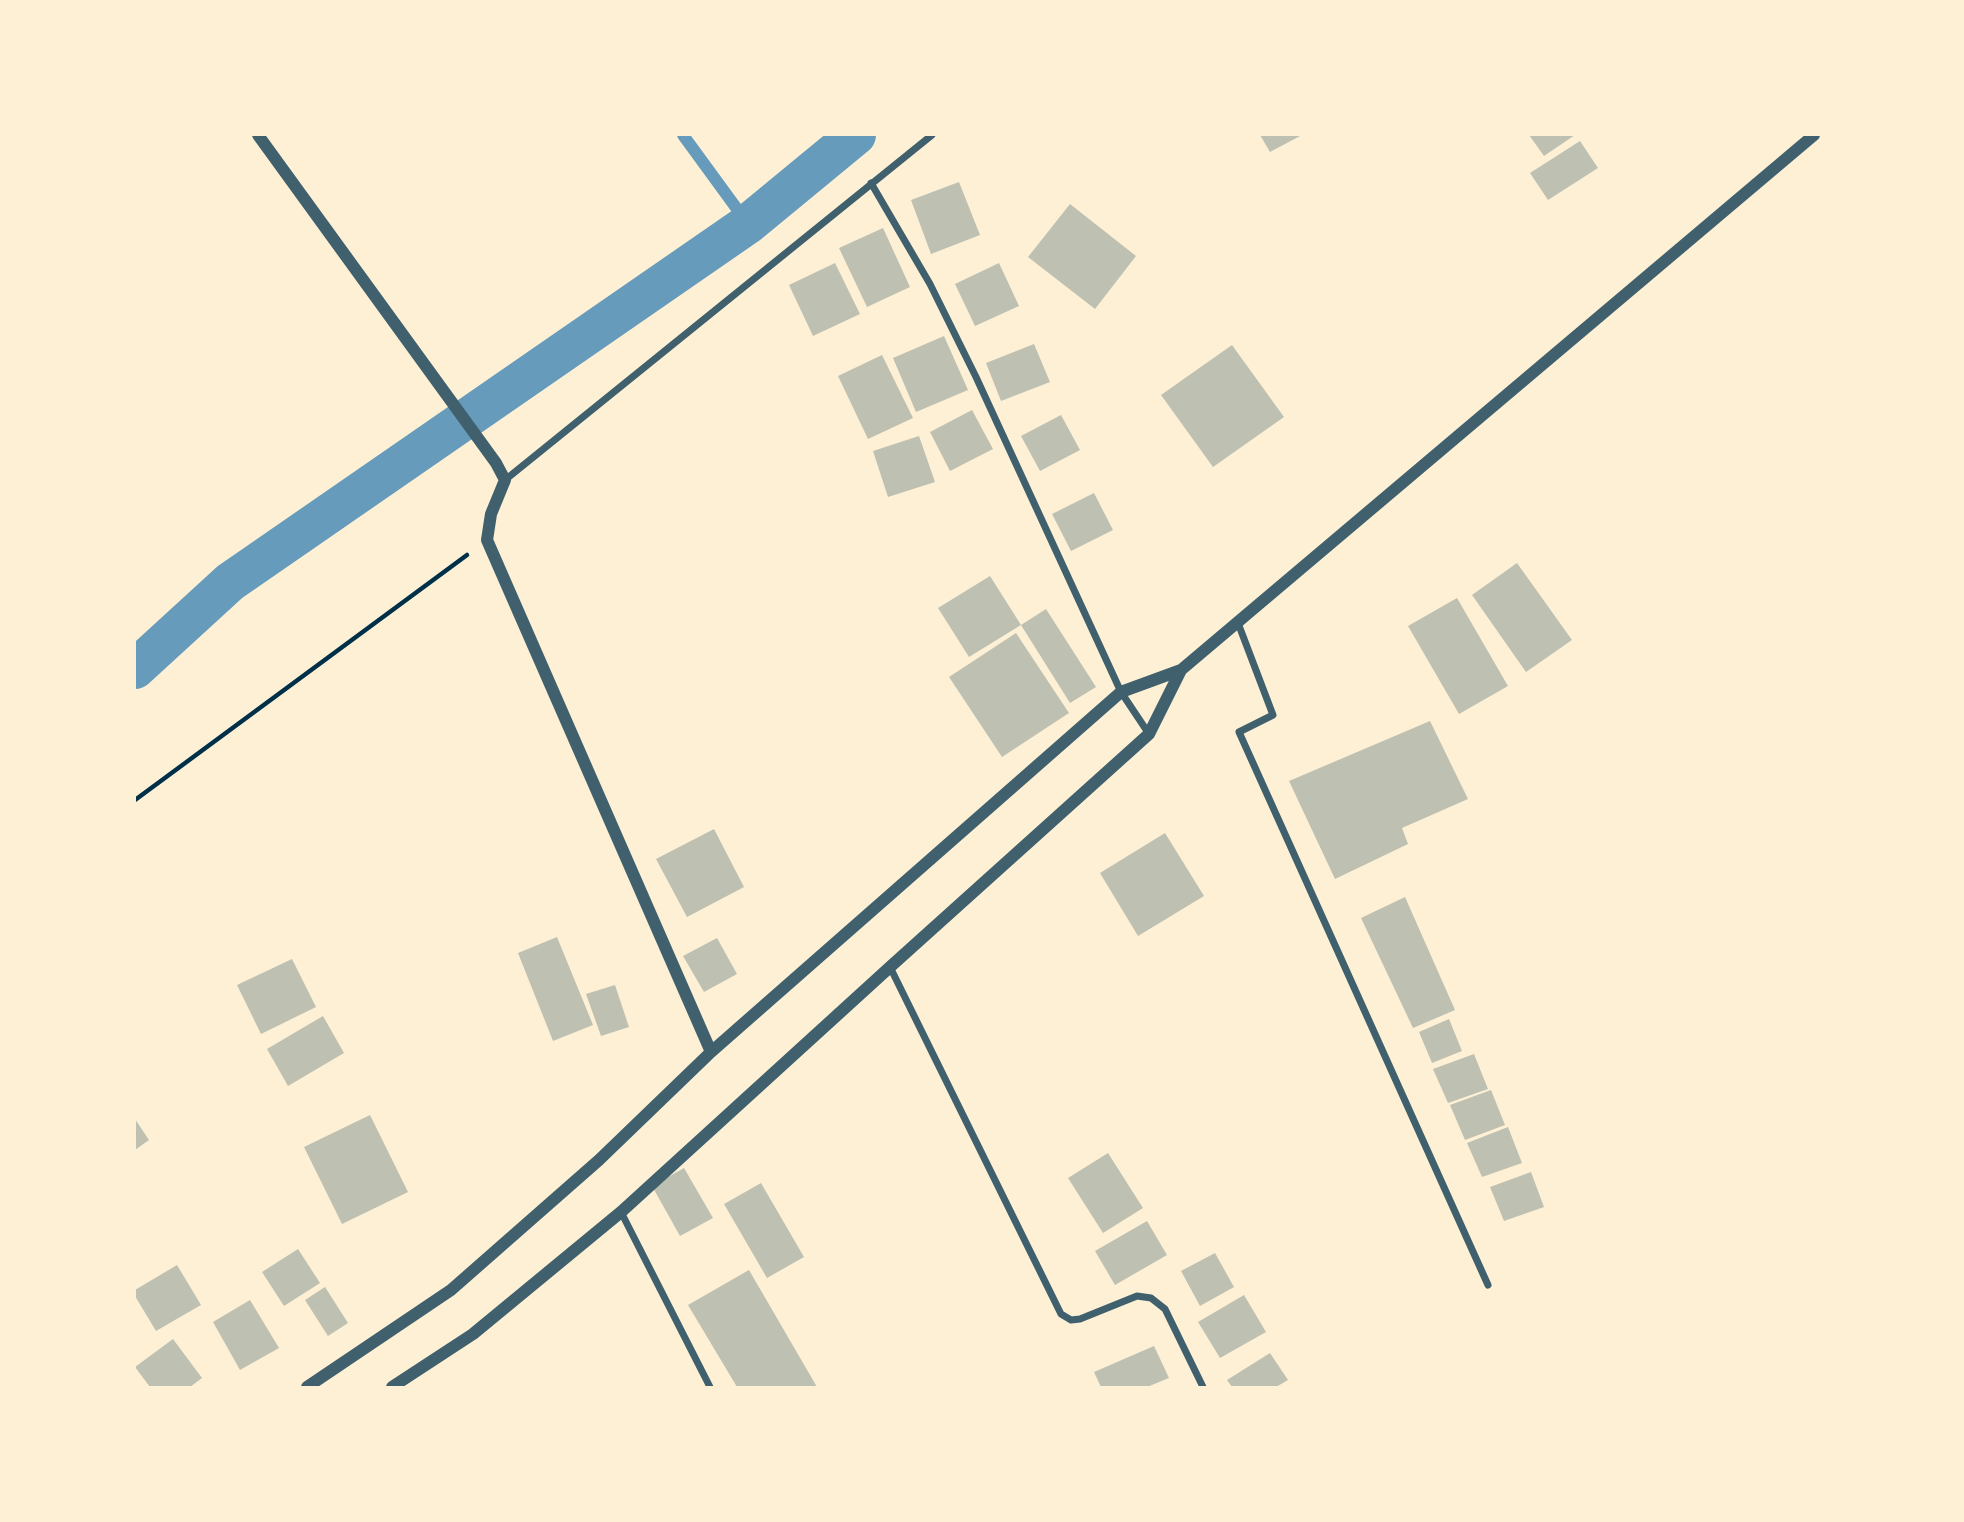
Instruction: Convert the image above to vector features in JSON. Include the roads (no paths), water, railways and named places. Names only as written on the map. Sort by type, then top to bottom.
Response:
[{"type":"street","points":[[258,135],[496,463],[505,480]]},
{"type":"street","points":[[711,1052],[487,540],[491,514],[505,480],[932,135]]},
{"type":"street","points":[[307,1387],[451,1290],[599,1160],[711,1052],[1121,692],[1181,670],[1814,135]]},
{"type":"street","points":[[871,183],[930,284],[976,377],[1121,692],[1149,734]]},
{"type":"street","points":[[1238,623],[1273,715],[1239,732],[1488,1285]]},
{"type":"street","points":[[392,1387],[474,1334],[621,1212],[1149,734],[1181,670]]},
{"type":"street","points":[[890,967],[1061,1314],[1071,1320],[1080,1319],[1138,1296],[1151,1298],[1165,1310],[1203,1387]]},
{"type":"street","points":[[621,1212],[710,1387]]},
{"type":"waterway","points":[[683,135],[748,224]]},
{"type":"waterway","points":[[135,669],[230,582],[748,224],[856,135]]}]
